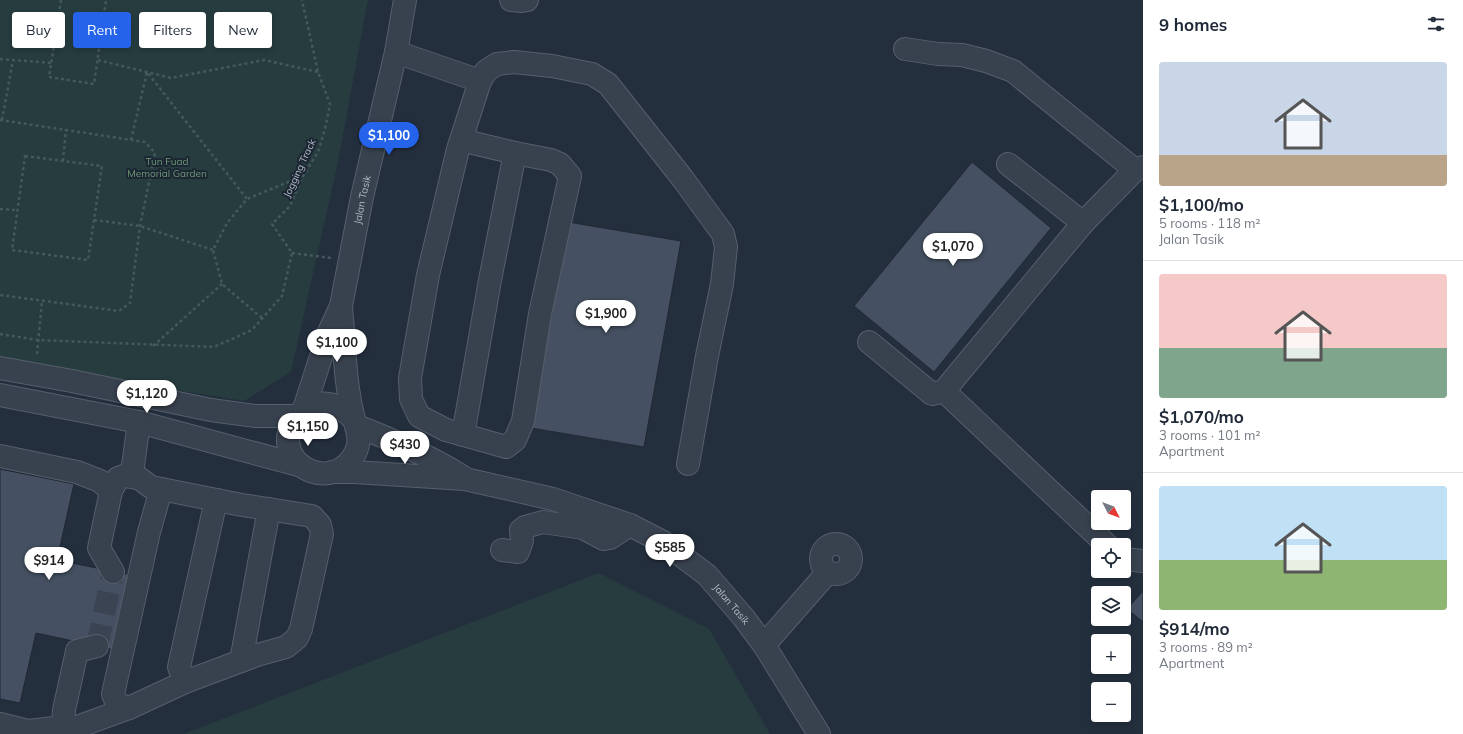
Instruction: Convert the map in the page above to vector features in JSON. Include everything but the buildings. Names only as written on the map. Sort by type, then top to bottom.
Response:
[{"type":"street","name":"Jalan Tasik","points":[[300,412],[329,332],[341,306],[362,197],[396,52],[405,0]]},
{"type":"street","points":[[511,0],[527,0]]},
{"type":"street","points":[[869,342],[932,394],[944,391],[1084,223],[1139,168],[1013,71],[986,61],[962,55],[938,54],[905,49]]},
{"type":"street","points":[[396,52],[480,81]]},
{"type":"street","points":[[461,140],[551,160],[560,164],[570,176],[540,314],[523,421],[515,440],[506,447],[446,430],[418,416],[411,399],[410,378],[428,275],[461,140],[480,81],[486,71],[497,64],[514,62],[552,66],[592,74],[608,84],[683,179],[723,234],[726,247],[722,284],[707,356],[688,464]]},
{"type":"street","points":[[463,435],[490,280],[515,153]]},
{"type":"street","points":[[1008,164],[1084,223]]},
{"type":"street","name":"Jalan Tasik","points":[[341,306],[349,393],[356,423],[448,467],[465,479]]},
{"type":"street","points":[[0,368],[211,410],[256,416],[300,412],[313,405],[322,403],[332,404],[348,412],[356,423],[359,433],[358,446],[353,458],[344,467],[332,472],[319,473],[302,466],[139,422],[0,394]]},
{"type":"street","points":[[944,391],[1100,538]]},
{"type":"street","points":[[300,412],[289,430],[289,446],[292,454],[302,466]]},
{"type":"street","points":[[0,724],[28,733],[64,729],[129,708],[185,682],[257,655],[286,647],[297,638],[301,629],[322,534],[320,525],[312,516],[269,510],[151,487],[132,473],[139,422]]},
{"type":"street","points":[[0,456],[78,472],[100,481],[111,491]]},
{"type":"street","name":"Jalan Tasik","points":[[332,472],[465,479],[553,499],[630,525],[663,542],[707,575],[764,645],[819,734]]},
{"type":"street","points":[[113,572],[100,548],[111,491],[118,478],[124,476],[137,478]]},
{"type":"street","points":[[129,708],[117,704],[112,694],[149,532],[161,489]]},
{"type":"street","points":[[185,682],[179,667],[216,500]]},
{"type":"street","points":[[241,662],[269,510]]},
{"type":"street","points":[[502,550],[518,552],[522,541],[521,530],[525,527],[543,522],[583,528],[604,539],[610,538],[630,525]]},
{"type":"street","points":[[1131,560],[1143,561]]},
{"type":"street","points":[[764,645],[828,572]]},
{"type":"street","points":[[64,729],[64,710],[77,651],[97,646]]},
{"type":"path","points":[[61,0],[49,77],[94,84],[106,0]]},
{"type":"path","name":"Jogging Track","points":[[292,253],[272,224],[290,206],[303,176],[318,152],[325,129],[330,104],[318,72],[302,0]]},
{"type":"path","points":[[0,59],[51,63]]},
{"type":"path","points":[[0,295],[119,311],[130,302],[140,226],[155,153],[145,142],[1,120],[13,60]]},
{"type":"path","points":[[98,60],[171,78],[264,60],[318,72]]},
{"type":"path","points":[[131,140],[147,72]]},
{"type":"path","points":[[147,72],[246,199]]},
{"type":"path","points":[[63,161],[66,130]]},
{"type":"path","points":[[25,156],[63,161],[102,166],[88,260],[12,250],[25,156]]},
{"type":"path","points":[[262,318],[222,284],[213,250],[227,223],[246,199],[303,176]]},
{"type":"path","points":[[0,209],[17,210]]},
{"type":"path","points":[[94,220],[140,226],[213,250]]},
{"type":"path","points":[[0,334],[38,340],[153,346],[214,347],[252,330],[282,296],[292,253],[350,261]]},
{"type":"path","points":[[153,346],[222,284]]},
{"type":"path","points":[[33,374],[42,301]]},
{"type":"green space","name":"Tun Fuad Memorial Garden","points":[[0,0],[368,0],[338,162],[291,372],[244,401],[35,367],[0,359]]},
{"type":"green space","points":[[599,573],[709,629],[770,734],[184,734]]},
{"type":"tunnel","points":[[97,646],[113,572]]}]
